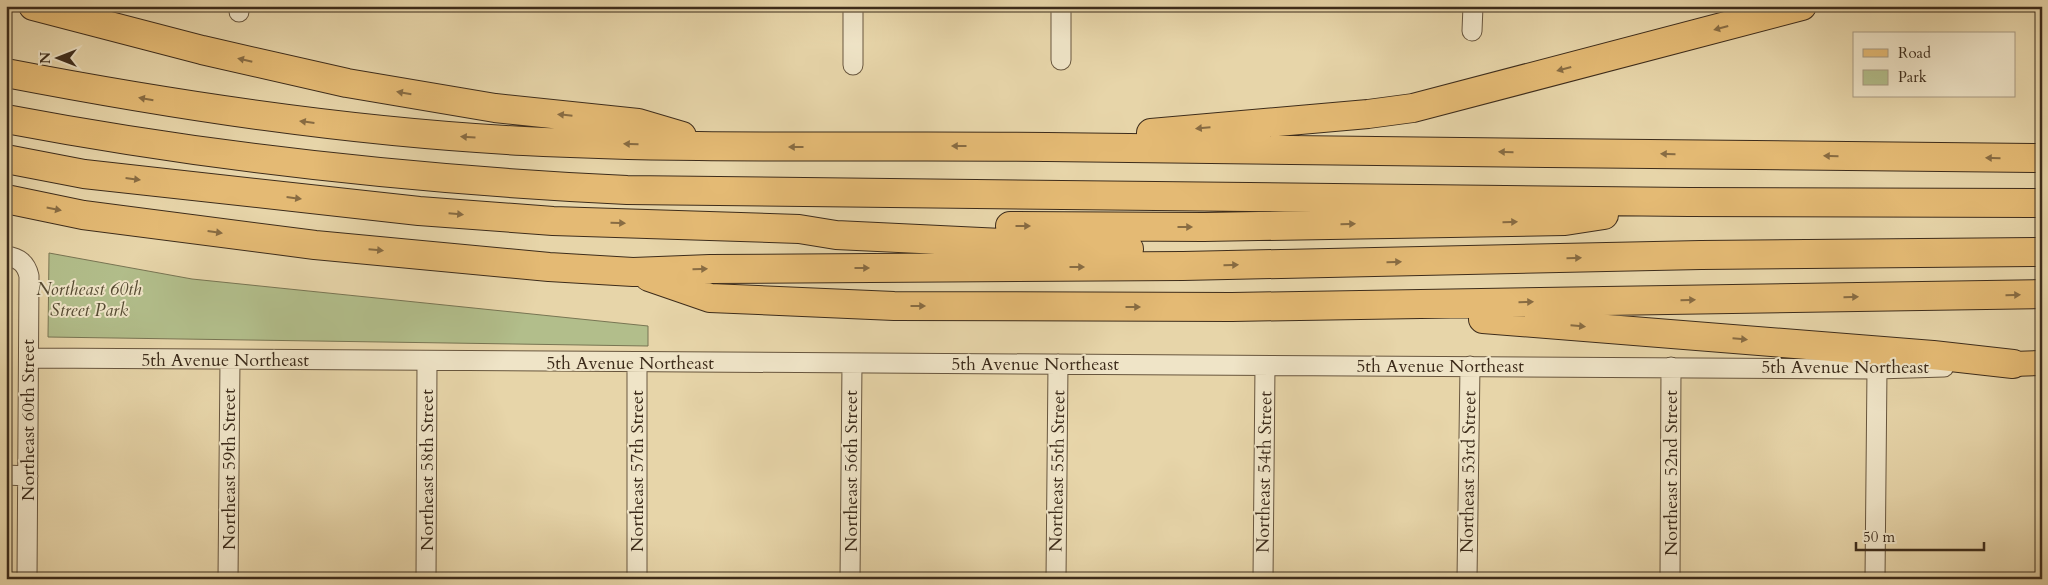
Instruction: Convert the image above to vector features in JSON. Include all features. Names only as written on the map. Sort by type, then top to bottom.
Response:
[{"type":"highway","points":[[33,6],[202,50],[347,83],[495,108],[638,123],[714,146]]},
{"type":"highway","points":[[1007,146],[1399,110],[1473,93],[1802,6]]},
{"type":"highway","points":[[6,73],[182,105],[354,128],[527,141],[714,146],[1007,146],[2042,158]]},
{"type":"highway","points":[[6,120],[171,148],[322,168],[472,182],[627,190],[1689,202],[2042,203]]},
{"type":"highway","points":[[6,159],[84,174],[419,211],[553,221],[799,230],[836,235],[1131,249],[1183,266]]},
{"type":"highway","points":[[6,199],[83,215],[295,242],[549,267],[633,272],[710,269],[1183,266],[1691,255],[2042,252]]},
{"type":"highway","points":[[799,230],[839,225],[1204,227],[1565,221],[1689,202]]},
{"type":"highway","points":[[633,272],[710,298],[894,306],[1232,307],[2042,294]]},
{"type":"highway","points":[[1232,307],[1413,313],[1933,355],[2012,364]]},
{"type":"main road","name":"5th Avenue Northeast","points":[[2012,364],[2042,363]]},
{"type":"street","points":[[853,6],[853,65]]},
{"type":"street","points":[[1061,6],[1061,60]]},
{"type":"street","points":[[1472,31],[1473,6]]},
{"type":"street","name":"Northeast 60th Street","points":[[15,259],[29,276],[27,579]]},
{"type":"street","name":"5th Avenue Northeast","points":[[29,358],[1877,369],[2012,364]]},
{"type":"street","name":"Northeast 59th Street","points":[[228,579],[230,360]]},
{"type":"street","name":"Northeast 58th Street","points":[[426,579],[427,361]]},
{"type":"street","name":"Northeast 57th Street","points":[[637,363],[637,579]]},
{"type":"street","name":"Northeast 56th Street","points":[[850,579],[852,364]]},
{"type":"street","name":"Northeast 55th Street","points":[[1056,579],[1058,364]]},
{"type":"street","name":"Northeast 54th Street","points":[[1263,579],[1265,366]]},
{"type":"street","name":"Northeast 53rd Street","points":[[1467,579],[1470,366]]},
{"type":"street","name":"Northeast 52nd Street","points":[[1670,579],[1671,368]]},
{"type":"street","points":[[1875,579],[1877,369]]},
{"type":"street","points":[[6,475],[28,476]]},
{"type":"green space","name":"Northeast 60th Street Park","points":[[49,253],[192,279],[648,326],[648,346],[48,337]]}]
